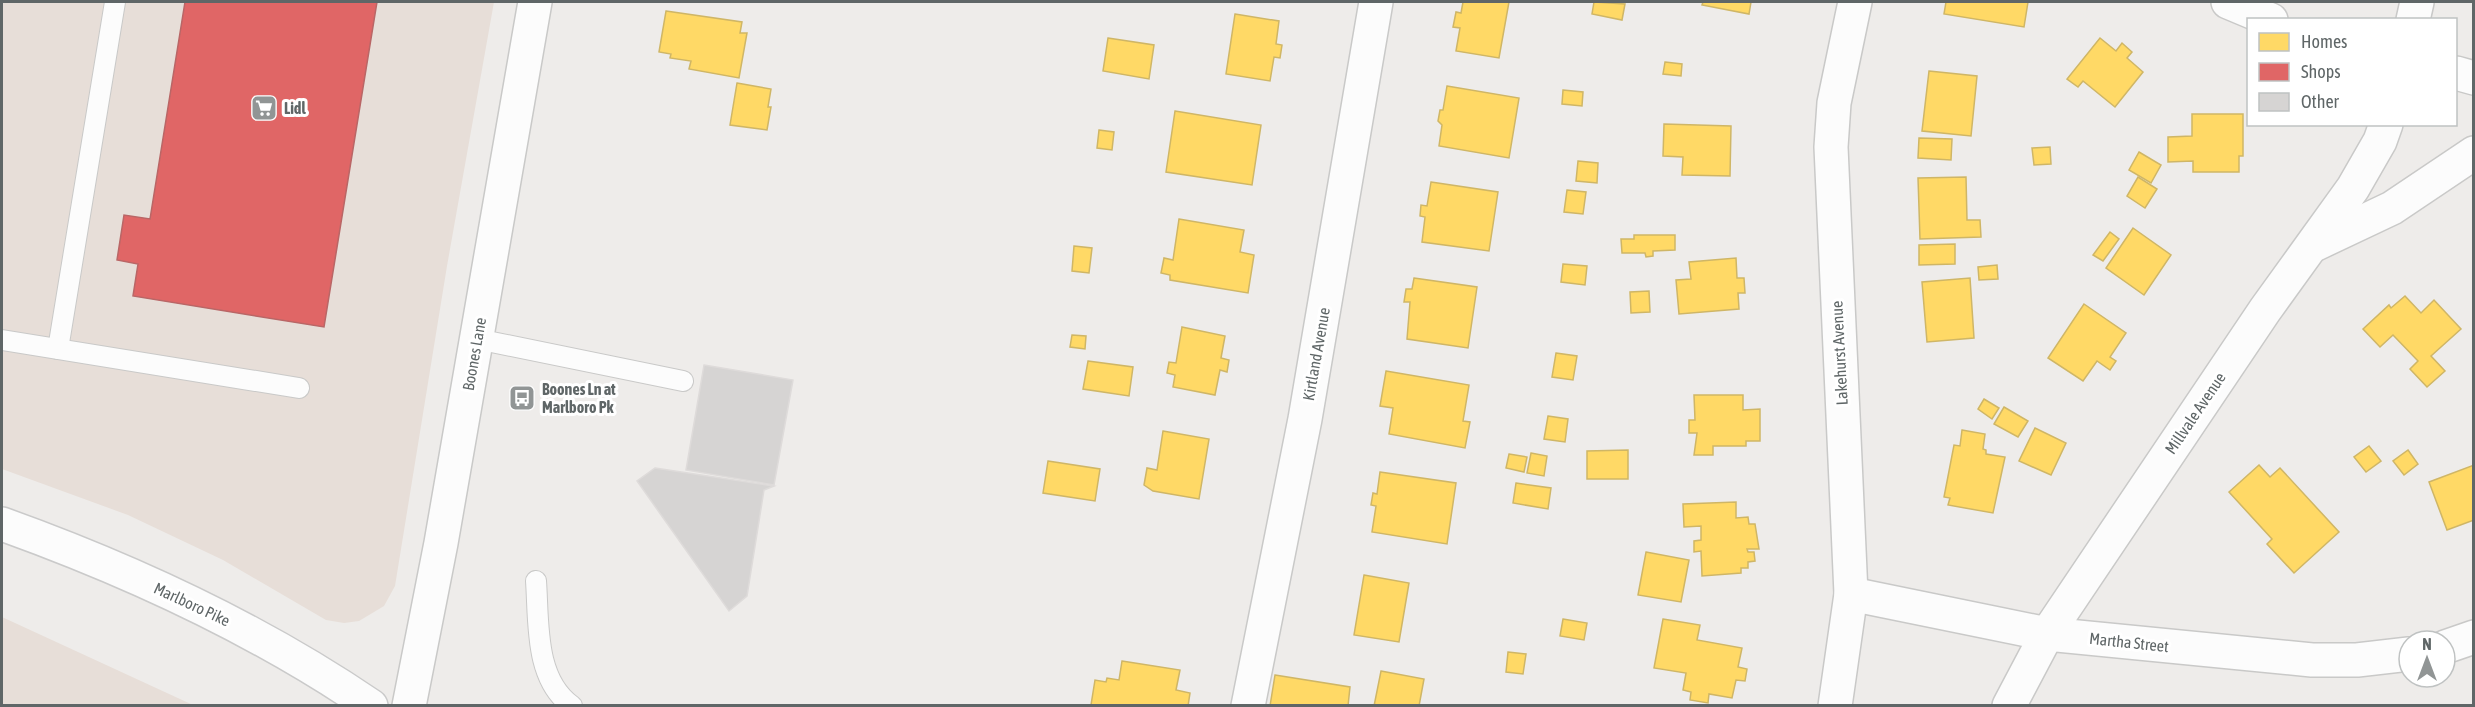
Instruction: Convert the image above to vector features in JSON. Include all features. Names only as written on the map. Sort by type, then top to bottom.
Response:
[{"type":"street","name":"Boones Lane","points":[[409,705],[477,339],[535,2]]},
{"type":"street","name":"Kirtland Avenue","points":[[1248,705],[1305,419],[1376,2]]},
{"type":"street","name":"Lakehurst Avenue","points":[[1835,705],[1851,594],[1831,147],[1834,103],[1855,2]]},
{"type":"street","points":[[2228,2],[2266,18]]},
{"type":"street","points":[[2413,18],[2417,2]]},
{"type":"street","points":[[2457,73],[2474,78]]},
{"type":"street","name":"Millvale Avenue","points":[[2009,705],[2047,634],[2265,310],[2353,188],[2380,141],[2385,126]]},
{"type":"street","points":[[2314,245],[2392,208],[2474,153]]},
{"type":"street","name":"Marlboro Pike","points":[[2,524],[111,567],[226,620],[371,705]]},
{"type":"street","name":"Martha Street","points":[[1851,594],[2047,634],[2312,660],[2367,659],[2397,655]]},
{"type":"street","points":[[2457,643],[2474,637]]},
{"type":"lane","points":[[58,349],[115,2]]},
{"type":"lane","points":[[477,339],[683,381]]},
{"type":"lane","points":[[2,340],[299,388]]},
{"type":"lane","points":[[536,581],[542,658],[549,680],[572,705]]},
{"type":"shaded area","points":[[2,2],[494,2],[447,266],[395,586],[384,606],[359,621],[344,623],[326,620],[223,560],[128,515],[2,469]]},
{"type":"shaded area","points":[[2,617],[193,705],[2,705]]},
{"type":"building: Homes","points":[[1463,2],[1509,2],[1499,58],[1456,51],[1460,28],[1453,27],[1456,12],[1461,13]]},
{"type":"building: Homes","points":[[1594,2],[1625,4],[1622,20],[1592,14]]},
{"type":"building: Homes","points":[[1703,2],[1751,2],[1749,14],[1702,5]]},
{"type":"building: Homes","points":[[1946,2],[2028,2],[2024,27],[1944,14]]},
{"type":"building: Homes","points":[[666,11],[742,22],[740,33],[747,33],[739,78],[689,69],[691,61],[670,58],[671,54],[659,52]]},
{"type":"building: Homes","points":[[1235,14],[1279,21],[1276,44],[1282,45],[1280,58],[1274,57],[1270,81],[1226,74]]},
{"type":"building: Homes","points":[[1108,38],[1154,45],[1149,79],[1103,71]]},
{"type":"building: Homes","points":[[2100,38],[2116,51],[2122,43],[2132,52],[2127,58],[2143,72],[2115,107],[2083,81],[2078,87],[2067,79]]},
{"type":"building: Homes","points":[[1665,62],[1682,64],[1681,76],[1663,74]]},
{"type":"building: Homes","points":[[1929,71],[1977,76],[1971,136],[1922,131]]},
{"type":"building: Homes","points":[[737,83],[771,89],[767,130],[730,125]]},
{"type":"building: Homes","points":[[1447,86],[1519,98],[1509,158],[1439,146],[1442,125],[1438,121],[1440,110],[1443,110]]},
{"type":"building: Homes","points":[[1563,90],[1583,92],[1582,106],[1562,104]]},
{"type":"building: Homes","points":[[1175,111],[1261,125],[1252,185],[1166,172]]},
{"type":"building: Homes","points":[[2192,114],[2243,114],[2243,156],[2239,156],[2239,172],[2193,172],[2193,161],[2168,162],[2168,137],[2192,136]]},
{"type":"building: Homes","points":[[1664,124],[1731,126],[1730,176],[1682,175],[1683,157],[1663,156]]},
{"type":"building: Homes","points":[[1099,130],[1114,132],[1112,150],[1097,148]]},
{"type":"building: Homes","points":[[1919,138],[1952,139],[1951,160],[1918,158]]},
{"type":"building: Homes","points":[[2050,147],[2051,164],[2034,165],[2032,148]]},
{"type":"building: Homes","points":[[2139,152],[2161,165],[2151,183],[2129,170]]},
{"type":"building: Homes","points":[[1578,161],[1598,163],[1597,183],[1576,181]]},
{"type":"building: Homes","points":[[1966,177],[1967,220],[1980,220],[1981,237],[1920,239],[1918,178]]},
{"type":"building: Homes","points":[[2138,177],[2157,189],[2145,208],[2127,196]]},
{"type":"building: Homes","points":[[1431,182],[1498,192],[1489,251],[1422,242],[1425,217],[1420,216],[1421,205],[1427,206]]},
{"type":"building: Homes","points":[[1567,190],[1586,192],[1583,214],[1564,212]]},
{"type":"building: Homes","points":[[1179,219],[1244,230],[1240,252],[1254,255],[1248,293],[1170,280],[1170,275],[1161,273],[1164,258],[1173,260]]},
{"type":"building: Homes","points":[[2133,228],[2171,255],[2144,295],[2106,268]]},
{"type":"building: Homes","points":[[2110,232],[2119,239],[2103,261],[2093,255]]},
{"type":"building: Homes","points":[[1634,235],[1675,235],[1675,250],[1653,251],[1653,256],[1646,257],[1645,253],[1622,253],[1621,239],[1634,239]]},
{"type":"building: Homes","points":[[1955,244],[1955,264],[1919,265],[1919,245]]},
{"type":"building: Homes","points":[[1074,246],[1092,248],[1089,273],[1072,271]]},
{"type":"building: Homes","points":[[1736,258],[1737,278],[1744,278],[1745,293],[1738,293],[1739,309],[1679,314],[1676,280],[1691,279],[1689,262]]},
{"type":"building: Homes","points":[[1563,264],[1587,266],[1585,285],[1561,282]]},
{"type":"building: Homes","points":[[1997,265],[1998,279],[1979,280],[1978,267]]},
{"type":"building: Homes","points":[[1414,278],[1477,287],[1468,348],[1407,339],[1410,302],[1404,302],[1406,289],[1412,289]]},
{"type":"building: Homes","points":[[1970,278],[1974,338],[1927,342],[1922,282]]},
{"type":"building: Homes","points":[[1649,291],[1650,312],[1631,313],[1630,292]]},
{"type":"building: Homes","points":[[2405,296],[2421,313],[2434,300],[2461,329],[2431,356],[2445,371],[2427,387],[2410,369],[2418,361],[2393,335],[2380,347],[2363,329],[2389,305],[2391,308]]},
{"type":"building: Homes","points":[[2084,304],[2126,333],[2110,357],[2116,361],[2110,370],[2097,361],[2083,381],[2048,358]]},
{"type":"building: Homes","points":[[1182,327],[1225,336],[1221,358],[1229,360],[1227,372],[1220,370],[1215,395],[1173,387],[1175,375],[1167,373],[1169,362],[1176,363]]},
{"type":"building: Homes","points":[[1072,335],[1086,336],[1085,349],[1070,347]]},
{"type":"building: Homes","points":[[1556,353],[1577,356],[1573,380],[1552,377]]},
{"type":"building: Homes","points":[[1088,361],[1133,367],[1129,396],[1083,389]]},
{"type":"building: Homes","points":[[1386,371],[1469,385],[1463,421],[1470,422],[1465,448],[1389,434],[1393,408],[1380,406]]},
{"type":"building: Homes","points":[[1694,395],[1743,395],[1743,410],[1760,409],[1760,441],[1746,441],[1746,446],[1713,446],[1713,455],[1694,455],[1697,433],[1689,433],[1689,420],[1695,420]]},
{"type":"building: Homes","points":[[1984,399],[1999,408],[1992,419],[1978,409]]},
{"type":"building: Homes","points":[[2004,407],[2028,421],[2018,437],[1994,424]]},
{"type":"building: Homes","points":[[1548,416],[1568,419],[1565,442],[1544,439]]},
{"type":"building: Homes","points":[[2035,428],[2066,443],[2051,475],[2019,461]]},
{"type":"building: Homes","points":[[1962,430],[1985,434],[1983,449],[1986,450],[1986,454],[2005,457],[1993,513],[1948,505],[1950,498],[1944,497],[1954,445],[1960,446]]},
{"type":"building: Homes","points":[[1163,431],[1209,439],[1199,499],[1153,491],[1144,485],[1147,468],[1157,470]]},
{"type":"building: Homes","points":[[2369,446],[2381,461],[2366,472],[2354,457]]},
{"type":"building: Homes","points":[[1628,450],[1628,479],[1587,479],[1587,451]]},
{"type":"building: Homes","points":[[2408,450],[2418,464],[2404,475],[2393,461]]},
{"type":"building: Homes","points":[[1531,453],[1547,456],[1544,476],[1527,473]]},
{"type":"building: Homes","points":[[1509,454],[1527,457],[1524,472],[1506,468]]},
{"type":"building: Homes","points":[[1048,461],[1100,469],[1095,501],[1043,493]]},
{"type":"building: Homes","points":[[2259,465],[2270,477],[2280,468],[2339,532],[2294,573],[2267,544],[2272,539],[2229,492]]},
{"type":"building: Homes","points":[[2474,465],[2474,520],[2447,530],[2429,482]]},
{"type":"building: Homes","points":[[1380,472],[1456,483],[1447,544],[1372,532],[1376,506],[1371,505],[1373,493],[1377,494]]},
{"type":"building: Homes","points":[[1516,483],[1551,488],[1548,509],[1513,503]]},
{"type":"building: Homes","points":[[1736,502],[1736,518],[1748,517],[1749,524],[1755,524],[1759,549],[1747,549],[1748,552],[1754,552],[1755,561],[1748,562],[1748,568],[1741,568],[1741,573],[1702,576],[1701,551],[1694,552],[1694,541],[1701,540],[1701,526],[1684,527],[1683,504]]},
{"type":"building: Homes","points":[[1646,552],[1689,560],[1681,602],[1638,595]]},
{"type":"building: Homes","points":[[1364,575],[1409,583],[1399,642],[1354,635]]},
{"type":"building: Homes","points":[[1563,619],[1587,623],[1584,640],[1560,636]]},
{"type":"building: Homes","points":[[1663,619],[1700,625],[1697,640],[1742,648],[1738,667],[1747,669],[1745,681],[1736,680],[1732,698],[1709,694],[1708,703],[1690,700],[1691,692],[1683,690],[1686,673],[1654,668]]},
{"type":"building: Homes","points":[[1508,652],[1526,654],[1523,674],[1506,672]]},
{"type":"building: Homes","points":[[1122,661],[1180,670],[1176,690],[1190,693],[1188,706],[1091,705],[1095,680],[1106,682],[1107,678],[1119,680]]},
{"type":"building: Homes","points":[[1381,671],[1424,679],[1419,706],[1374,706]]},
{"type":"building: Homes","points":[[1275,675],[1350,687],[1348,706],[1270,706]]},
{"type":"building: Shops","name":"Lidl","points":[[185,2],[377,2],[324,327],[133,296],[138,264],[117,260],[124,215],[150,219]]},
{"type":"building: Other","points":[[704,365],[793,380],[774,485],[686,470]]},
{"type":"building: Other","points":[[655,468],[774,486],[764,490],[747,596],[729,611],[637,481]]},
{"type":"place","name":"Lidl","points":[[264,108]]},
{"type":"place","name":"Boones Ln at Marlboro Pk","points":[[522,398]]}]
